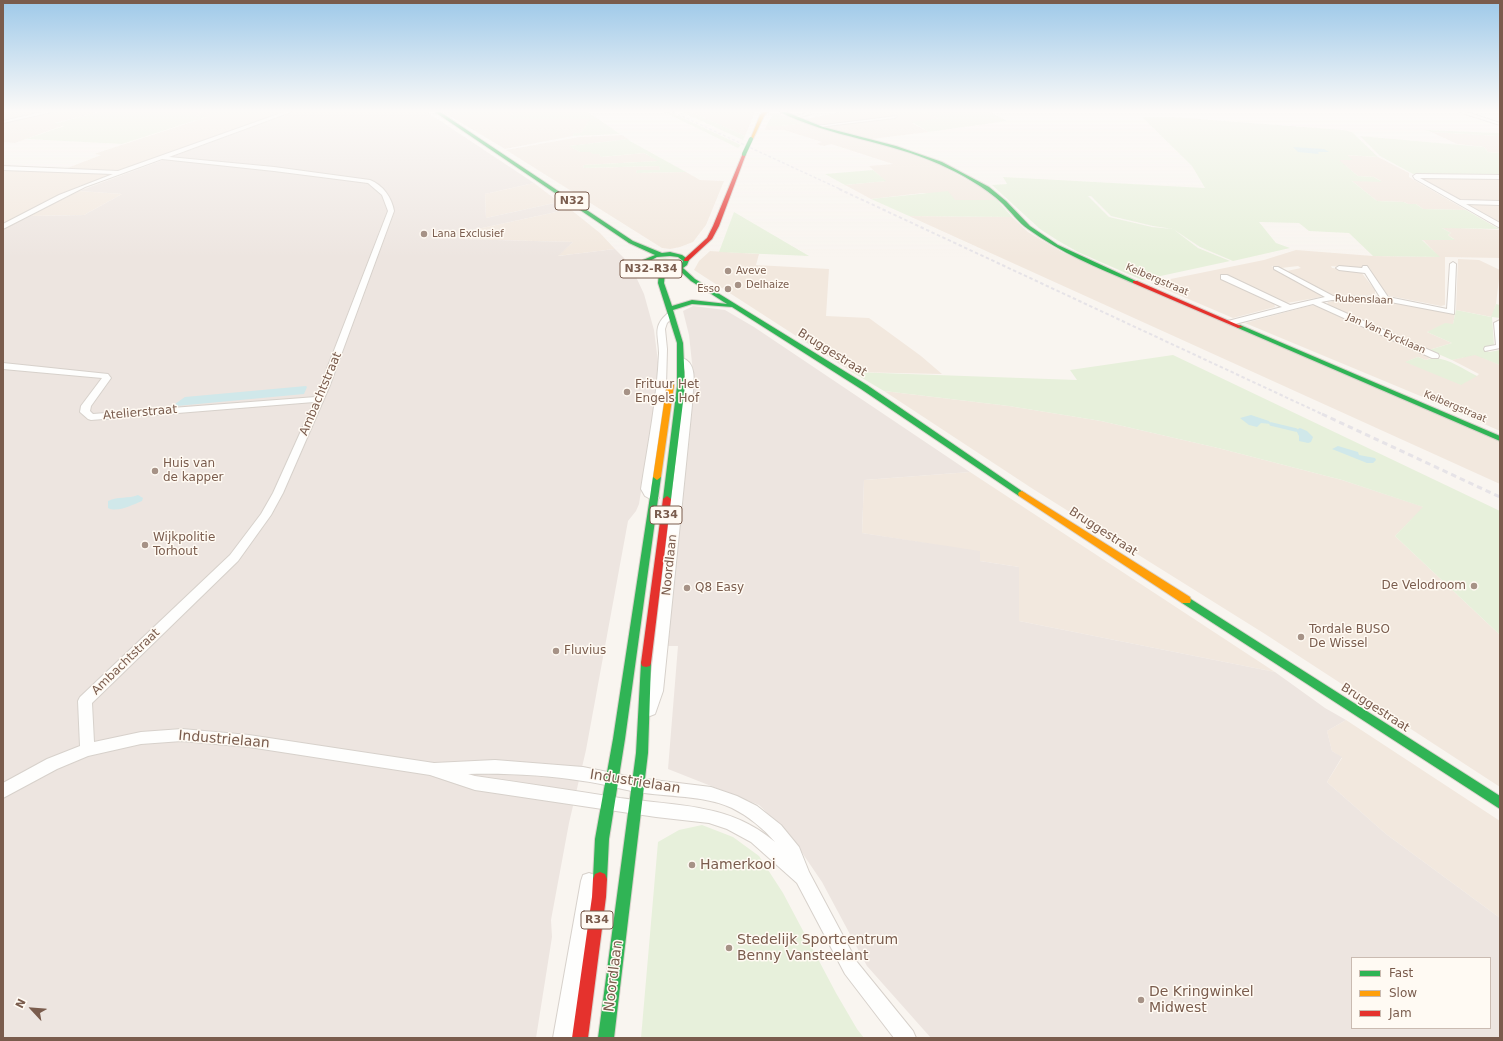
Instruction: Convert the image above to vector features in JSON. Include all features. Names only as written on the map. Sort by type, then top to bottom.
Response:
[{"type":"main road","name":"N32","points":[[511,161],[631,242],[666,254]]},
{"type":"main road","points":[[686,260],[709,238],[716,226],[741,161]]},
{"type":"main road","name":"Keibergstraat","points":[[931,161],[987,188],[1028,227],[1056,246],[1101,268],[1500,439]]},
{"type":"main road","name":"N32","points":[[631,242],[635,248],[647,257],[647,263]]},
{"type":"main road","points":[[666,254],[685,253],[699,248]]},
{"type":"main road","name":"N32-R34","points":[[666,254],[680,256],[686,260],[685,264],[680,268],[665,271],[647,263],[666,254]]},
{"type":"main road","name":"Noordlaan","points":[[647,263],[654,280],[661,283]]},
{"type":"main road","name":"Bruggestraat","points":[[680,268],[693,280],[864,387],[986,470],[1500,803]]},
{"type":"main road","name":"Noordlaan","points":[[665,271],[661,283],[680,337],[682,361]]},
{"type":"main road","name":"Bruggestraat","points":[[665,271],[693,280]]},
{"type":"main road","points":[[670,312],[684,303],[694,302],[737,307]]},
{"type":"main road","name":"Noordlaan","points":[[580,1038],[599,897],[600,857],[654,498]]},
{"type":"main road","name":"Noordlaan","points":[[606,1038],[634,806],[644,737],[643,723]]},
{"type":"street","points":[[3,227],[72,191],[155,161]]},
{"type":"street","name":"Ambachtstraat","points":[[87,750],[85,701],[234,558],[253,534],[278,493],[320,398],[391,211],[390,204],[386,197],[375,185],[356,180],[186,161]]},
{"type":"street","points":[[3,168],[122,172]]},
{"type":"street","points":[[1500,177],[1416,176],[1417,178],[1500,226]]},
{"type":"street","points":[[1459,202],[1500,203]]},
{"type":"street","name":"Rubenslaan","points":[[1231,323],[1289,307],[1332,298],[1385,299],[1451,312],[1453,264]]},
{"type":"street","points":[[1276,268],[1332,298]]},
{"type":"street","points":[[1339,268],[1366,269],[1385,299]]},
{"type":"street","points":[[1224,277],[1289,307]]},
{"type":"street","name":"Jan Van Eycklaan","points":[[1314,302],[1435,356]]},
{"type":"street","name":"Noordlaan","points":[[654,498],[648,494],[646,489],[662,386],[663,349],[661,329],[663,322],[670,312]]},
{"type":"street","points":[[1488,349],[1500,346],[1498,323],[1500,322]]},
{"type":"street","name":"Noordlaan","points":[[643,723],[652,707],[656,691],[685,426],[689,372],[688,367],[682,361]]},
{"type":"street","name":"Atelierstraat","points":[[3,366],[105,376],[107,378],[86,406],[84,412],[91,417],[320,398]]},
{"type":"street","name":"Industrielaan","points":[[3,791],[52,764],[87,750],[140,738],[182,735],[249,741],[430,768],[494,767],[584,774],[638,785],[712,794],[737,803],[751,811],[775,830],[785,841],[793,852],[803,877],[851,968],[906,1038]]},
{"type":"street","name":"Industrielaan","points":[[430,768],[475,783],[700,814],[727,821],[757,837],[803,877]]},
{"type":"street","name":"Noordlaan","points":[[563,1038],[586,894],[590,877],[600,857]]},
{"type":"shaded area","points":[[87,161],[151,161],[122,171],[65,169]]},
{"type":"shaded area","points":[[161,161],[500,161],[534,183],[485,194],[486,218],[559,202],[570,209],[468,231],[459,239],[573,242],[558,256],[615,249],[630,264],[644,294],[654,330],[659,370],[656,398],[639,504],[636,511],[628,521],[586,750],[569,823],[551,920],[552,937],[536,1038],[3,1038],[3,229],[29,216],[84,215],[122,194],[79,191]]},
{"type":"shaded area","points":[[523,161],[658,161],[584,165],[583,168],[659,166],[660,170],[637,170],[636,173],[686,172],[700,180],[724,181],[706,225],[693,242],[670,249],[662,248]]},
{"type":"shaded area","points":[[882,161],[930,161],[982,188],[997,200],[955,200],[923,193],[871,199],[845,185],[885,181],[869,166],[893,164]]},
{"type":"shaded area","points":[[1339,161],[1385,161],[1409,173],[1409,177],[1466,210],[1423,209],[1416,204],[1377,201],[1352,181],[1381,181],[1374,177],[1358,176]]},
{"type":"shaded area","points":[[3,169],[116,173],[80,186],[46,201],[3,224]]},
{"type":"shaded area","points":[[1420,178],[1495,178],[1500,180],[1500,202],[1458,200]]},
{"type":"shaded area","points":[[534,183],[559,202],[486,218],[485,194]]},
{"type":"shaded area","points":[[79,191],[122,194],[84,215],[29,216]]},
{"type":"shaded area","points":[[1465,204],[1500,204],[1500,224]]},
{"type":"shaded area","points":[[570,209],[600,233],[615,249],[557,256],[573,242],[458,239],[468,231]]},
{"type":"shaded area","points":[[909,216],[1012,217],[1028,232],[1062,252],[1500,441],[1500,484]]},
{"type":"shaded area","points":[[1440,227],[1500,230],[1500,258],[1445,257],[1445,305],[1441,306],[1385,295],[1369,267],[1362,266],[1363,269],[1331,266],[1332,268],[1361,272],[1375,290],[1375,294],[1333,295],[1287,271],[1301,268],[1298,266],[1281,268],[1271,266],[1320,294],[1321,297],[1287,303],[1280,302],[1225,276],[1220,277],[1274,303],[1275,307],[1233,318],[1151,283],[1264,260],[1296,250],[1373,256],[1439,257],[1421,239],[1454,239],[1448,235],[1451,233]]},
{"type":"shaded area","points":[[710,251],[759,254],[756,265],[829,269],[826,316],[869,318],[921,356],[942,374],[852,372],[694,270],[699,261]]},
{"type":"shaded area","points":[[1458,259],[1479,260],[1500,270],[1496,304],[1492,317],[1456,310]]},
{"type":"shaded area","points":[[1366,299],[1455,314],[1453,325],[1427,332],[1452,343],[1429,350],[1327,304],[1328,302],[1333,301]]},
{"type":"shaded area","points":[[1316,305],[1432,357],[1426,360],[1418,357],[1406,362],[1477,376],[1479,374],[1452,360],[1475,354],[1500,365],[1500,431],[1430,400],[1245,323]]},
{"type":"shaded area","points":[[693,306],[725,310],[754,327],[970,472],[864,480],[862,533],[980,551],[980,561],[1019,567],[1019,621],[1275,672],[1325,708],[1346,720],[1327,731],[1332,751],[1342,757],[1327,782],[1386,834],[1500,918],[1500,1038],[931,1038],[867,966],[822,882],[790,835],[759,805],[668,769],[678,646],[665,646],[693,372],[689,335],[683,311]]},
{"type":"shaded area","points":[[884,391],[1009,406],[1101,421],[1218,448],[1342,480],[1424,507],[1395,536],[1500,635],[1500,787],[1265,634],[1033,489]]},
{"type":"shaded area","points":[[970,472],[1275,672],[1019,621],[1019,567],[980,561],[980,552],[862,533],[864,480]]},
{"type":"shaded area","points":[[1346,720],[1500,821],[1500,918],[1386,834],[1327,782],[1342,758],[1332,751],[1327,731]]},
{"type":"green space","points":[[665,161],[686,172],[636,173],[637,170],[660,170],[659,166],[583,168],[584,165]]},
{"type":"green space","points":[[1186,161],[1340,161],[1358,176],[1374,177],[1382,182],[1352,181],[1377,201],[1416,204],[1423,209],[1466,210],[1499,229],[1442,228],[1451,233],[1448,235],[1455,240],[1422,240],[1440,257],[1373,256],[1349,233],[1309,231],[1299,223],[1259,222],[1276,243],[1290,248],[1233,261],[1200,247],[1173,229],[1198,248],[1230,261],[1142,280],[1078,252],[1057,240],[1040,229],[992,185],[1007,184],[1003,177],[1205,188],[1192,166]],"holes":[[[1088,196],[1091,196],[1111,216],[1173,229],[1152,227],[1109,217]]]},
{"type":"green space","points":[[1388,161],[1500,161],[1500,175],[1413,174]]},
{"type":"green space","points":[[873,170],[886,181],[845,185],[825,174]]},
{"type":"green space","points":[[948,191],[955,200],[997,200],[1012,217],[909,216],[871,199]]},
{"type":"green space","points":[[734,212],[809,256],[719,252]]},
{"type":"green space","points":[[665,258],[676,260],[676,264],[659,267],[653,264],[653,262],[657,259]]},
{"type":"green space","points":[[1496,304],[1500,305],[1500,318],[1492,317],[1494,345],[1484,349],[1489,352],[1500,350],[1500,365],[1475,355],[1452,360],[1429,350],[1452,343],[1427,332],[1445,323],[1453,324],[1456,310],[1491,317]]},
{"type":"green space","points":[[1173,355],[1500,511],[1500,635],[1395,536],[1423,507],[1342,480],[1218,448],[1101,421],[1009,406],[884,391],[852,372],[1077,380],[1070,370]]},
{"type":"green space","points":[[1418,357],[1426,360],[1432,358],[1445,360],[1477,376],[1461,385],[1405,362]]},
{"type":"green space","name":"Stedelijk Sportcentrum Benny Vansteelant","points":[[702,825],[733,837],[759,856],[783,893],[836,993],[864,1038],[641,1038],[658,842],[679,830]]},
{"type":"water","points":[[307,387],[304,394],[177,406],[175,404],[185,397]]},
{"type":"water","points":[[1251,415],[1269,421],[1271,424],[1261,423],[1257,427],[1249,425],[1240,418]]},
{"type":"water","points":[[1300,428],[1307,431],[1313,437],[1311,442],[1308,443],[1299,441],[1299,436],[1296,430]]},
{"type":"water","points":[[1338,446],[1358,452],[1359,455],[1375,458],[1376,460],[1373,463],[1367,463],[1332,449]]},
{"type":"water","points":[[138,495],[143,498],[142,501],[116,510],[108,508],[108,501]]},
{"type":"waterway","points":[[1271,424],[1296,430]]},
{"type":"railway","points":[[778,161],[842,190]]},
{"type":"railway","points":[[839,189],[1324,415]]},
{"type":"railway","points":[[1322,414],[1500,497]]},
{"type":"traffic: fast","points":[[509,161],[631,242],[661,255]]},
{"type":"traffic: fast","points":[[933,161],[987,188],[1004,202],[1028,227],[1056,246],[1075,256],[1135,282]]},
{"type":"traffic: fast","points":[[670,254],[680,256],[686,260],[685,264],[670,271],[655,270],[645,265],[645,261],[656,256],[670,254]]},
{"type":"traffic: fast","points":[[680,268],[693,280],[864,387],[1022,494]]},
{"type":"traffic: fast","points":[[662,271],[661,283],[680,343],[681,386],[667,499]]},
{"type":"traffic: fast","points":[[670,309],[692,302],[730,306]]},
{"type":"traffic: fast","points":[[1240,327],[1500,439]]},
{"type":"traffic: fast","points":[[600,879],[602,839],[619,739],[657,477]]},
{"type":"traffic: fast","points":[[1186,600],[1500,803]]},
{"type":"traffic: fast","points":[[606,1038],[642,753],[646,663]]},
{"type":"traffic: slow","points":[[657,477],[670,385]]},
{"type":"traffic: slow","points":[[1022,494],[1186,600]]},
{"type":"traffic: jam","points":[[686,260],[709,239],[716,226],[741,161]]},
{"type":"traffic: jam","points":[[1135,282],[1240,327]]},
{"type":"traffic: jam","points":[[646,663],[667,499]]},
{"type":"traffic: jam","points":[[580,1038],[599,897],[600,879]]},
{"type":"place","name":"Lana Exclusief","points":[[424,234]]},
{"type":"place","name":"Aveve","points":[[728,271]]},
{"type":"place","name":"Delhaize","points":[[738,285]]},
{"type":"place","name":"Esso","points":[[728,289]]},
{"type":"place","name":"Frituur Het Engels Hof","points":[[627,392]]},
{"type":"place","name":"Huis van de kapper","points":[[155,471]]},
{"type":"place","name":"Wijkpolitie Torhout","points":[[145,545]]},
{"type":"place","name":"De Velodroom","points":[[1474,586]]},
{"type":"place","name":"Q8 Easy","points":[[687,588]]},
{"type":"place","name":"Tordale BUSO De Wissel","points":[[1301,637]]},
{"type":"place","name":"Fluvius","points":[[556,651]]},
{"type":"place","name":"Hamerkooi","points":[[692,865]]},
{"type":"place","name":"Stedelijk Sportcentrum Benny Vansteelant","points":[[729,948]]},
{"type":"place","name":"De Kringwinkel Midwest","points":[[1141,1000]]}]
